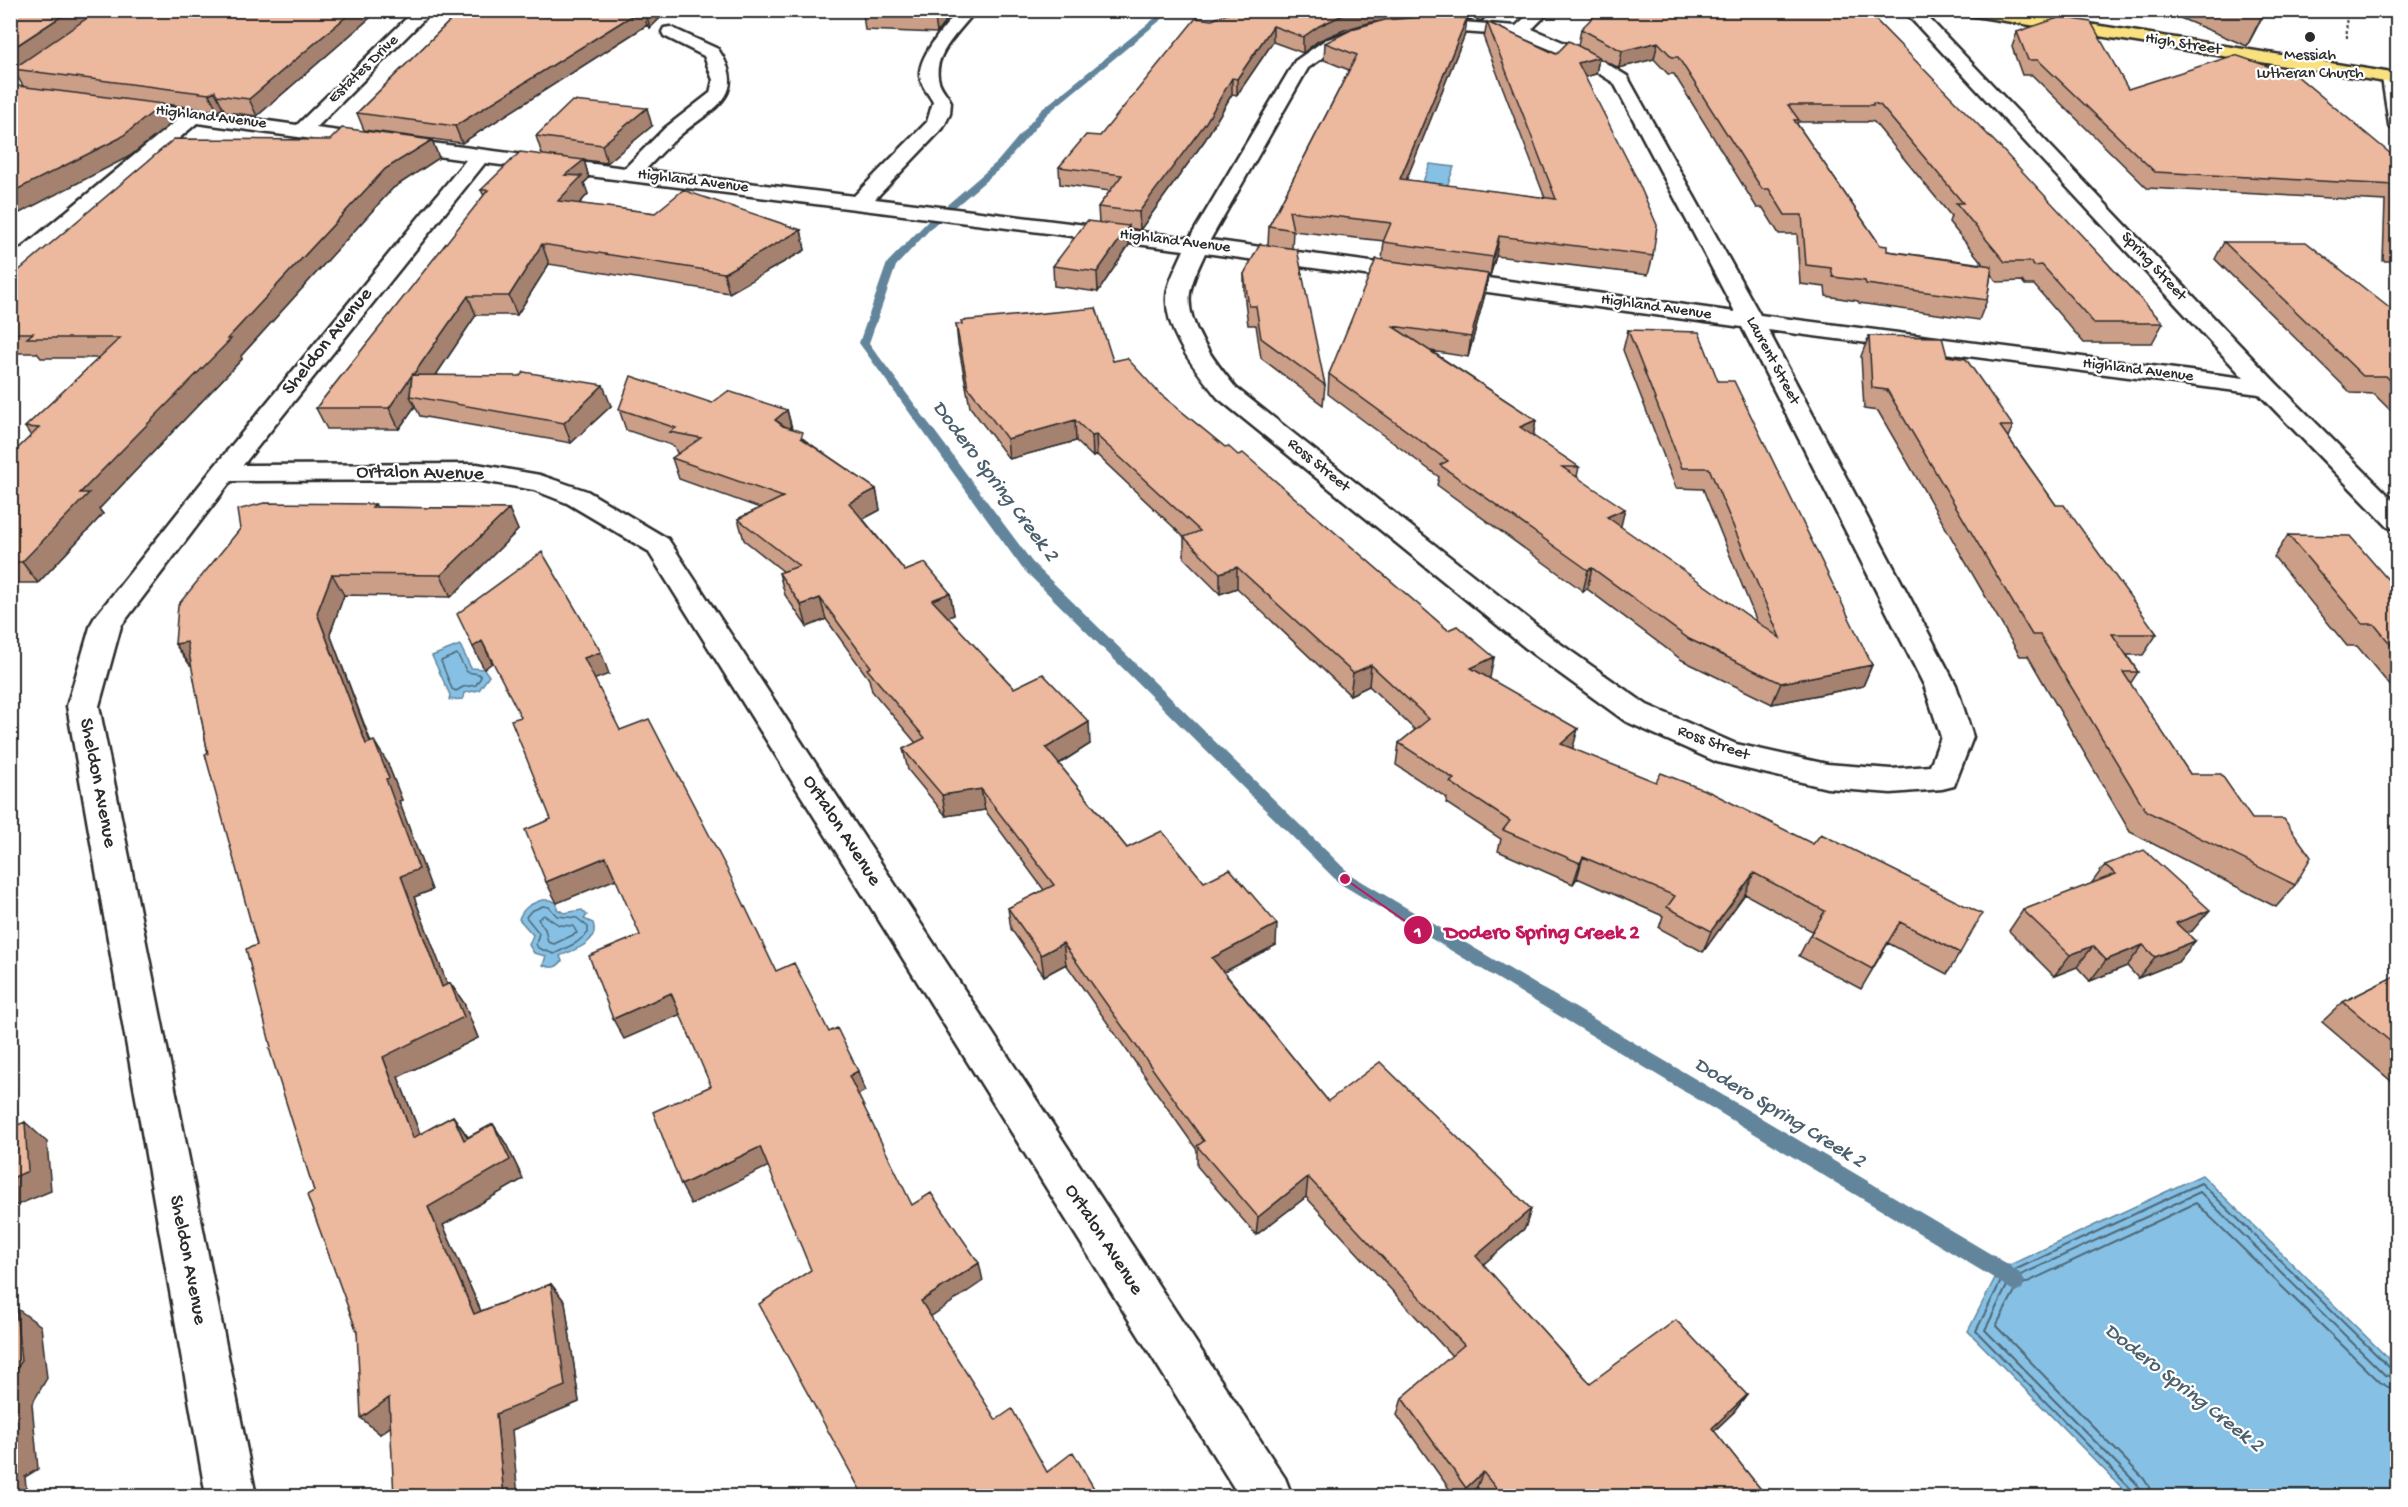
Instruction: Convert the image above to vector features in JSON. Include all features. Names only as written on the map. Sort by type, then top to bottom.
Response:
[{"type":"main road","name":"High Street","points":[[1968,10],[2008,14],[2394,79]]},
{"type":"street","points":[[10,85],[121,10]]},
{"type":"street","name":"Estates Drive","points":[[303,130],[425,10]]},
{"type":"street","points":[[859,203],[936,124],[943,110],[942,100],[929,80],[928,72],[940,45],[968,10]]},
{"type":"street","points":[[1520,31],[1543,10]]},
{"type":"street","name":"Spring Street","points":[[1911,10],[2267,388],[2397,521]]},
{"type":"street","name":"Ross Street","points":[[1520,31],[1462,25],[1419,24],[1395,27],[1348,36],[1319,49],[1300,65],[1197,245],[1179,290],[1180,316],[1197,355],[1227,393],[1544,646],[1636,713],[1729,754],[1827,776],[1891,781],[1942,777]]},
{"type":"street","name":"Laurent Street","points":[[1520,31],[1569,48],[1600,64],[1621,80],[1751,321],[1940,684],[1957,737],[1942,777]]},
{"type":"street","points":[[630,174],[672,132],[711,103],[719,94],[722,80],[712,53],[670,32]]},
{"type":"street","points":[[2394,79],[2397,124]]},
{"type":"street","points":[[10,93],[33,96]]},
{"type":"street","name":"Highland Avenue","points":[[102,104],[480,156],[1197,245],[1751,321],[2267,388]]},
{"type":"street","points":[[10,245],[171,113]]},
{"type":"street","points":[[10,270],[194,116]]},
{"type":"street","name":"Sheldon Avenue","points":[[231,1497],[83,706],[106,624],[223,473],[480,156]]},
{"type":"street","name":"Ortalon Avenue","points":[[223,473],[477,472],[540,483],[577,497],[658,545],[1267,1497]]},
{"type":"path","points":[[2346,10],[2347,41]]},
{"type":"water","points":[[1430,164],[1454,167],[1446,189],[1421,186]]},
{"type":"water","points":[[460,645],[471,668],[484,669],[489,676],[479,690],[464,693],[463,699],[449,700],[450,695],[432,656]]},
{"type":"water","points":[[542,900],[557,903],[557,909],[564,913],[582,910],[587,915],[584,919],[593,923],[593,936],[589,941],[560,956],[562,961],[553,967],[543,965],[546,956],[534,953],[529,945],[533,935],[519,919],[528,906]]},
{"type":"water","points":[[2202,1175],[2397,1367],[2397,1496],[2130,1496],[1968,1331],[1999,1270]]},
{"type":"building","points":[[10,10],[71,10],[10,50]]},
{"type":"building","points":[[99,10],[354,10],[249,99],[217,95],[215,91],[209,94],[13,69]]},
{"type":"building","points":[[461,10],[641,10],[455,126],[357,113]]},
{"type":"building","points":[[865,10],[940,10],[935,18],[862,15]]},
{"type":"building","points":[[1237,10],[1359,10],[1319,26],[1303,37],[1273,26],[1237,79],[1232,78],[1205,124],[1139,212],[1098,207],[1122,175],[1059,167],[1086,135],[1100,136],[1196,18],[1212,20]]},
{"type":"building","points":[[1600,10],[1866,10],[1996,143],[2163,323],[2094,323],[2042,265],[2034,266],[2031,262],[2005,262],[1956,203],[1963,203],[1880,105],[1873,103],[1873,105],[1788,105],[1799,120],[1794,120],[1880,245],[1887,246],[1887,251],[1992,266],[1987,300],[1866,284],[1865,281],[1833,277],[1831,268],[1806,265],[1802,215],[1785,215],[1769,189],[1762,189],[1678,57],[1672,57],[1658,42],[1622,51],[1581,29]]},
{"type":"building","points":[[2251,10],[2265,10],[2262,15]]},
{"type":"building","points":[[1436,16],[1467,18],[1400,179],[1556,199],[1487,22],[1556,54],[1569,41],[1599,57],[1578,63],[1636,177],[1657,225],[1653,256],[1499,236],[1493,257],[1383,242],[1391,223],[1289,211],[1293,230],[1269,226],[1357,55],[1325,43],[1355,28],[1385,20]]},
{"type":"building","points":[[2061,17],[2091,22],[2128,89],[2235,55],[2297,76],[2397,159],[2397,244],[2394,244],[2395,185],[2155,172],[2038,60],[2028,60],[2017,32]]},
{"type":"building","points":[[10,85],[163,104],[120,138],[10,193]]},
{"type":"building","points":[[572,101],[647,108],[602,145],[536,136]]},
{"type":"building","points":[[342,128],[432,140],[385,169],[227,339],[231,339],[80,493],[89,493],[22,562],[10,562],[10,456],[39,428],[25,427],[120,338],[27,338],[33,333],[10,333],[10,278],[174,139],[330,140]]},
{"type":"building","points":[[520,152],[584,160],[565,175],[582,176],[558,201],[655,213],[683,190],[801,230],[724,273],[542,244],[509,296],[468,296],[413,375],[520,376],[524,372],[603,385],[564,423],[410,396],[412,375],[389,408],[316,408],[488,190],[481,190]]},
{"type":"building","points":[[1087,221],[1129,226],[1097,272],[1053,266]]},
{"type":"building","points":[[2224,242],[2306,242],[2397,314],[2397,387],[2386,376],[2363,376]]},
{"type":"building","points":[[1260,244],[1297,249],[1325,385],[1261,338],[1256,306],[1249,306],[1244,274]]},
{"type":"building","points":[[1376,259],[1488,274],[1471,337],[1392,326],[1536,420],[1520,427],[1579,467],[1562,467],[1625,509],[1607,517],[1780,638],[1709,468],[1682,468],[1628,330],[1699,332],[1718,381],[1734,381],[1872,665],[1781,683],[1689,639],[1592,568],[1588,570],[1440,465],[1448,461],[1329,374]]},
{"type":"building","points":[[1096,308],[1113,361],[1127,358],[1159,393],[1225,447],[1228,446],[1238,455],[1243,453],[1448,630],[1457,626],[1494,657],[1471,668],[1578,729],[1561,744],[1656,782],[1661,773],[1712,793],[1813,844],[1821,834],[1982,914],[1960,953],[1900,922],[1872,969],[1810,935],[1825,911],[1754,873],[1711,931],[1667,907],[1675,896],[1583,857],[1580,863],[1503,830],[1510,821],[1450,782],[1454,779],[1399,743],[1429,719],[1371,665],[1353,673],[1237,567],[1220,573],[1184,537],[1200,531],[1096,435],[1092,436],[1075,420],[1007,439],[968,387],[956,324],[962,324],[961,321]]},
{"type":"building","points":[[1869,336],[1942,337],[1947,356],[1966,359],[2013,426],[2000,426],[2056,505],[2064,505],[2157,634],[2112,634],[2138,672],[2123,672],[2190,774],[2221,774],[2252,819],[2284,819],[2311,857],[2295,885],[2146,811],[2040,635],[2032,635],[1887,390],[1872,388]]},
{"type":"building","points":[[631,376],[712,403],[728,391],[787,410],[775,420],[783,426],[803,432],[801,438],[876,489],[849,503],[905,571],[925,563],[950,593],[932,600],[1014,688],[1043,674],[1089,722],[1046,748],[1127,848],[1162,831],[1204,882],[1230,869],[1277,924],[1212,958],[1328,1101],[1380,1062],[1531,1209],[1476,1256],[1590,1383],[1676,1320],[1747,1395],[1712,1428],[1767,1497],[1503,1497],[1483,1472],[1466,1488],[1402,1398],[1464,1345],[1308,1177],[1258,1217],[1197,1146],[1204,1141],[1063,943],[1041,955],[1008,908],[1054,885],[981,789],[942,795],[903,749],[925,738],[867,669],[871,667],[820,598],[801,605],[779,573],[799,566],[738,519],[783,497],[672,458],[701,438],[670,432],[676,428],[619,409]]},
{"type":"building","points":[[264,503],[509,509],[441,575],[332,574],[317,613],[366,744],[374,741],[389,778],[386,779],[419,869],[401,876],[442,987],[450,983],[464,1017],[383,1057],[413,1138],[453,1116],[464,1140],[493,1124],[510,1160],[428,1207],[474,1314],[551,1284],[565,1386],[496,1414],[504,1497],[394,1497],[389,1398],[361,1418],[357,1332],[307,1195],[314,1191],[269,1048],[271,1047],[246,949],[257,945],[205,754],[208,754],[187,642],[175,644],[178,605],[240,529],[237,510]]},
{"type":"building","points":[[2288,535],[2350,536],[2397,590],[2397,652],[2374,624],[2363,624]]},
{"type":"building","points":[[542,552],[601,652],[584,658],[620,730],[649,719],[728,871],[776,971],[794,963],[829,1032],[837,1028],[858,1071],[849,1076],[912,1205],[931,1193],[979,1263],[921,1301],[996,1420],[1012,1409],[1047,1472],[1073,1452],[1099,1497],[864,1497],[759,1304],[811,1270],[760,1147],[681,1185],[653,1112],[711,1086],[671,993],[613,1019],[589,956],[640,935],[606,857],[546,882],[525,830],[551,819],[511,720],[521,717],[482,641],[473,647],[457,614]]},
{"type":"building","points":[[2144,850],[2210,910],[2176,923],[2195,941],[2155,957],[2143,945],[2106,960],[2093,946],[2070,955],[2023,910],[2116,874],[2105,865]]},
{"type":"building","points":[[2397,975],[2397,1047],[2343,1002]]},
{"type":"building","points":[[25,1122],[28,1171],[10,1179],[10,1128]]},
{"type":"building","points":[[16,1308],[21,1362],[10,1379],[10,1311]]},
{"type":"waterway","name":"Dodero Spring Creek 2","points":[[1170,10],[1044,112],[1000,164],[930,224],[891,265],[864,343],[1027,565],[1345,879],[1999,1270],[2015,1282]]},
{"type":"place","name":"Messiah Lutheran Church","points":[[2310,37]]},
{"type":"place","name":"Dodero Spring Creek 2","points":[[1345,879]]}]
